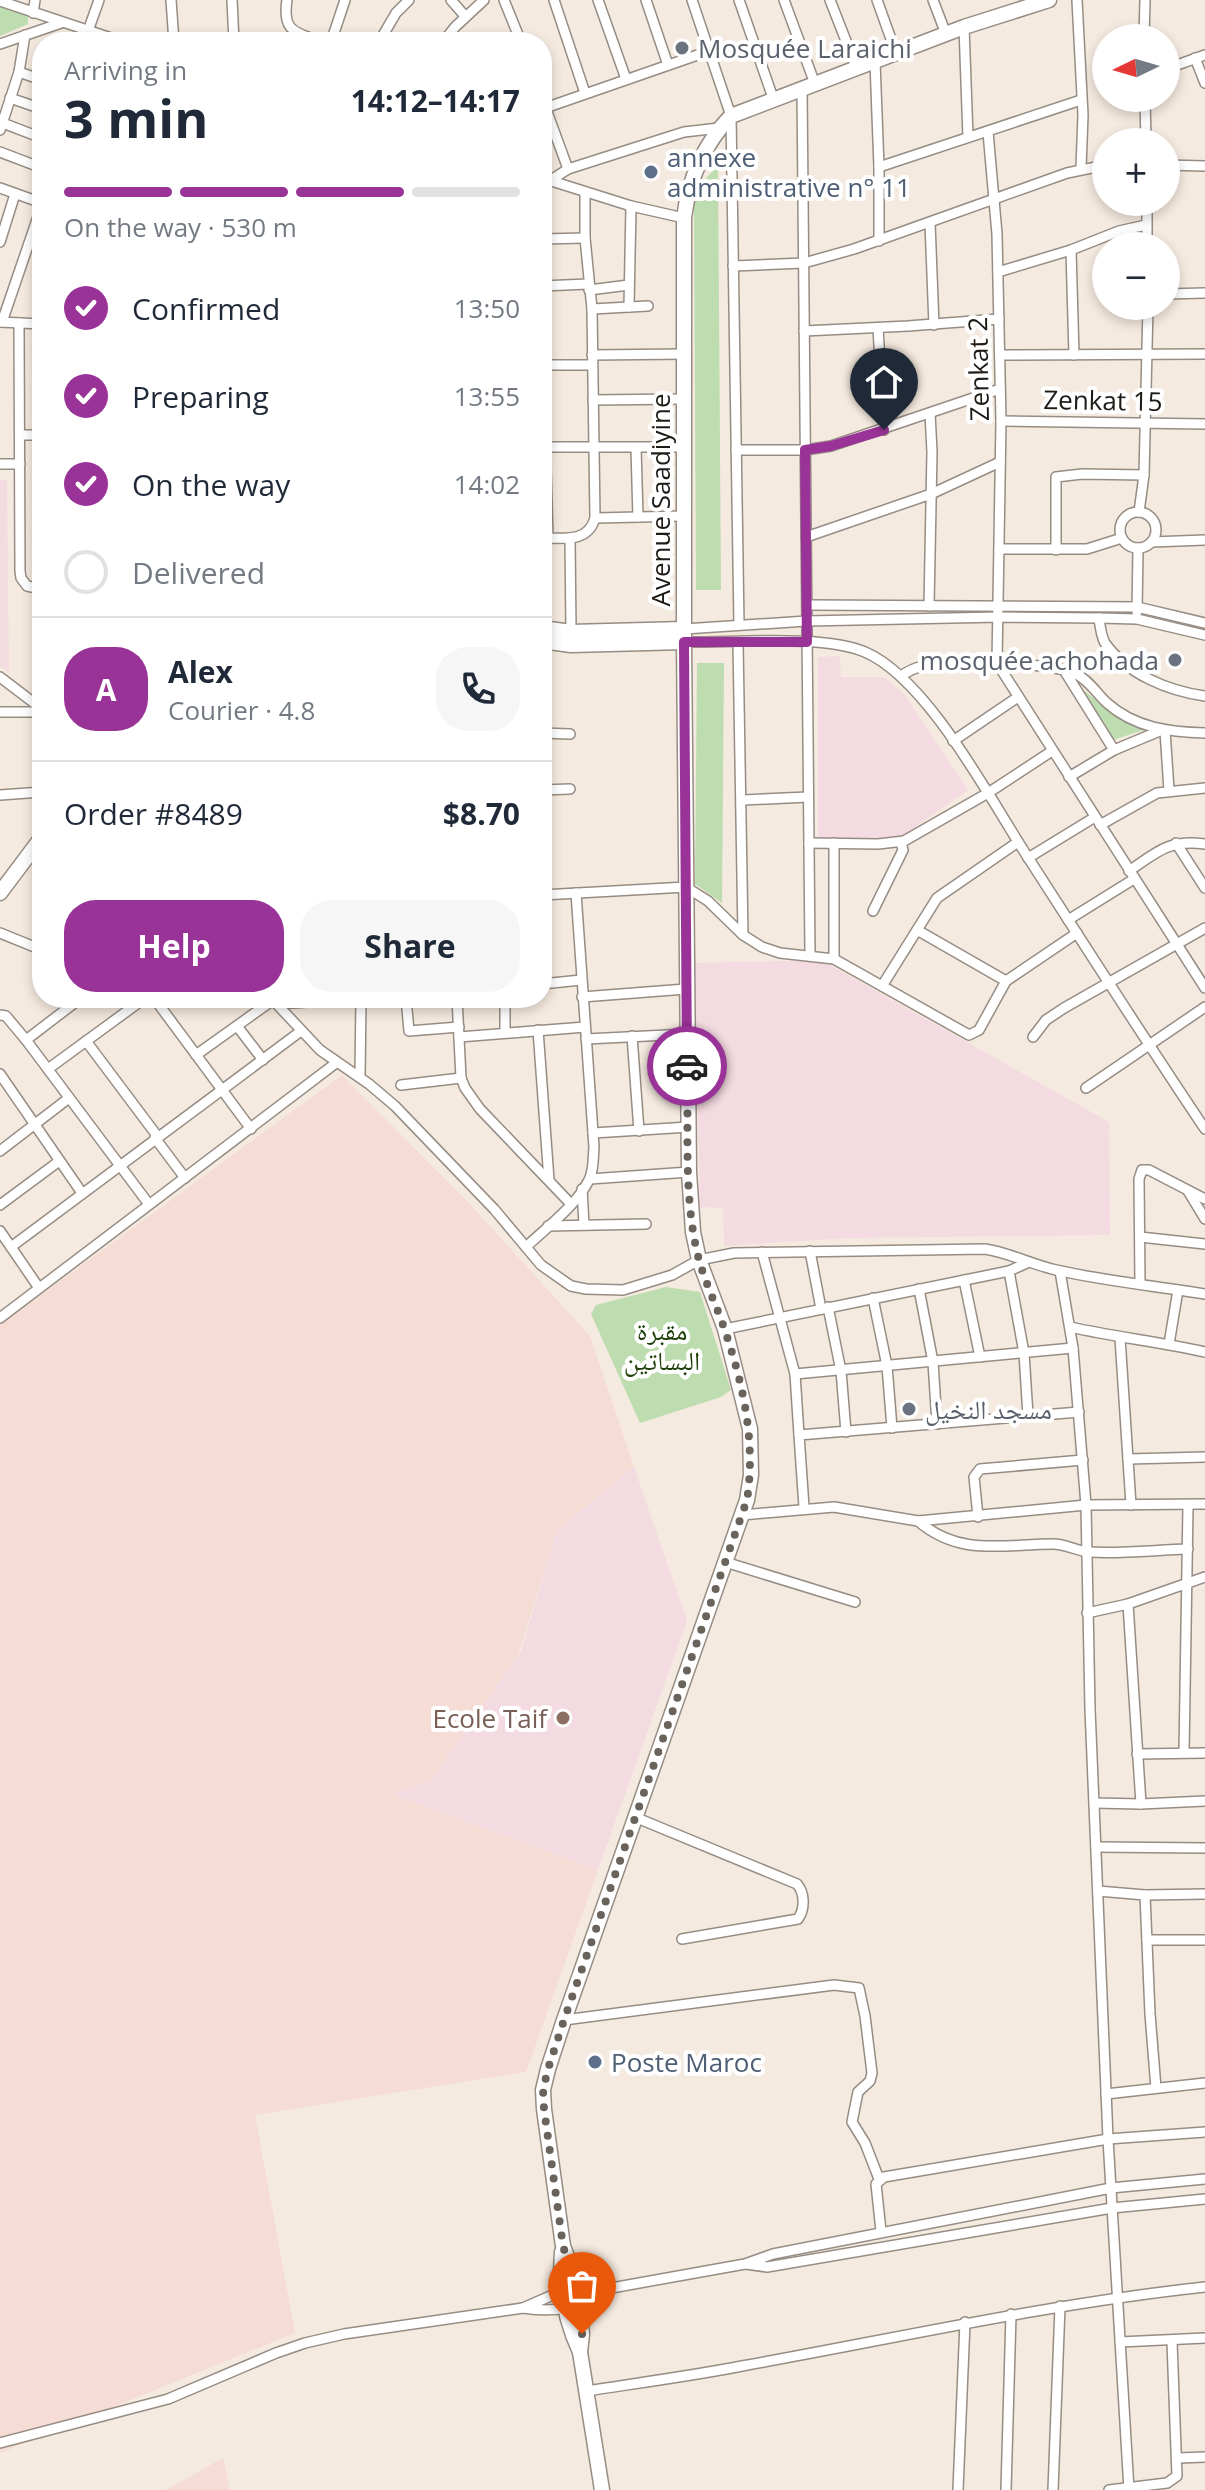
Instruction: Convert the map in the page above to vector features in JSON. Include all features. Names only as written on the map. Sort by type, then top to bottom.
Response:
[{"type":"main road","points":[[731,116],[964,27],[1049,0]]},
{"type":"main road","name":"Avenue Saadiyine","points":[[602,2490],[546,2139],[543,2090],[564,2020],[742,1515],[751,1475],[750,1429],[725,1329],[699,1260],[693,1232],[686,989],[684,218],[694,172],[719,128],[731,116]]},
{"type":"main road","points":[[552,629],[684,636]]},
{"type":"main road","points":[[552,642],[571,645],[684,636]]},
{"type":"main road","points":[[0,893],[32,850]]},
{"type":"street","points":[[33,13],[35,0]]},
{"type":"street","points":[[88,31],[99,0]]},
{"type":"street","points":[[171,0],[173,32]]},
{"type":"street","points":[[232,0],[234,32]]},
{"type":"street","points":[[287,0],[285,13],[289,27],[295,32]]},
{"type":"street","points":[[334,32],[345,0]]},
{"type":"street","points":[[385,32],[396,13],[409,0]]},
{"type":"street","points":[[451,0],[465,16]]},
{"type":"street","points":[[451,32],[484,0]]},
{"type":"street","points":[[504,0],[517,32]]},
{"type":"street","points":[[554,0],[585,93]]},
{"type":"street","points":[[598,0],[626,79]]},
{"type":"street","points":[[646,0],[668,65]]},
{"type":"street","points":[[692,0],[731,116],[739,625]]},
{"type":"street","points":[[739,0],[773,98]]},
{"type":"street","points":[[830,0],[857,69]]},
{"type":"street","points":[[877,0],[896,53]]},
{"type":"street","points":[[933,0],[946,34]]},
{"type":"street","points":[[1077,0],[1081,168]]},
{"type":"street","points":[[1144,24],[1145,0]]},
{"type":"street","points":[[0,1],[91,32]]},
{"type":"street","points":[[788,1],[808,86],[804,331],[810,955]]},
{"type":"street","points":[[34,32],[63,23]]},
{"type":"street","points":[[964,27],[968,137]]},
{"type":"street","points":[[0,44],[32,33]]},
{"type":"street","points":[[25,35],[19,72],[1,125],[32,135]]},
{"type":"street","points":[[552,101],[709,51]]},
{"type":"street","points":[[1180,64],[1200,57],[1205,83]]},
{"type":"street","points":[[875,62],[879,241]]},
{"type":"street","points":[[19,72],[32,77]]},
{"type":"street","points":[[10,98],[32,106]]},
{"type":"street","points":[[879,167],[1081,100]]},
{"type":"street","points":[[552,125],[568,169]]},
{"type":"street","points":[[552,177],[684,132],[719,128]]},
{"type":"street","name":"Zenkat 2","points":[[988,132],[998,272],[1000,355],[997,663]]},
{"type":"street","points":[[0,152],[32,164]]},
{"type":"street","points":[[1180,165],[1205,166]]},
{"type":"street","points":[[733,266],[804,263],[879,241],[1092,167]]},
{"type":"street","points":[[552,181],[631,206],[684,218]]},
{"type":"street","points":[[0,188],[32,200]]},
{"type":"street","points":[[552,538],[570,538],[588,533],[595,518],[592,309],[585,238],[585,192]]},
{"type":"street","points":[[0,242],[15,194]]},
{"type":"street","points":[[629,307],[631,206]]},
{"type":"street","points":[[1146,216],[1146,232]]},
{"type":"street","points":[[930,223],[934,325]]},
{"type":"street","points":[[998,272],[1071,250],[1119,231],[1146,225]]},
{"type":"street","points":[[32,233],[1,322],[32,324]]},
{"type":"street","points":[[552,239],[585,238]]},
{"type":"street","points":[[1071,250],[1074,355]]},
{"type":"street","points":[[552,286],[629,285]]},
{"type":"street","points":[[1180,294],[1205,293]]},
{"type":"street","points":[[592,309],[648,306]]},
{"type":"street","points":[[804,331],[999,319]]},
{"type":"street","points":[[1139,512],[1144,475],[1148,320]]},
{"type":"street","points":[[19,323],[20,571],[27,586],[32,587]]},
{"type":"street","points":[[878,328],[884,430]]},
{"type":"street","points":[[552,364],[685,354]]},
{"type":"street","points":[[1000,355],[1205,354]]},
{"type":"street","points":[[736,450],[805,450],[831,446],[1000,389]]},
{"type":"street","points":[[593,400],[684,399]]},
{"type":"street","points":[[929,606],[930,413]]},
{"type":"street","name":"Zenkat 15","points":[[1001,421],[1205,424]]},
{"type":"street","points":[[21,435],[32,435]]},
{"type":"street","points":[[552,447],[684,447]]},
{"type":"street","points":[[636,448],[638,517]]},
{"type":"street","points":[[806,537],[931,494],[1000,462]]},
{"type":"street","points":[[0,464],[20,464]]},
{"type":"street","points":[[1056,550],[1055,478],[1082,474],[1144,475]]},
{"type":"street","points":[[1152,542],[1156,533],[1155,523],[1149,515],[1139,512],[1123,520],[1120,529],[1122,538],[1138,548],[1152,542],[1175,539],[1205,540]]},
{"type":"street","points":[[595,518],[684,516]]},
{"type":"street","points":[[570,538],[571,632]]},
{"type":"street","points":[[999,549],[1087,549],[1122,538]]},
{"type":"street","points":[[1137,619],[1138,548]]},
{"type":"street","points":[[807,605],[1137,607],[1205,623]]},
{"type":"street","points":[[684,636],[739,625],[999,617],[1137,619],[1205,635]]},
{"type":"street","points":[[1099,618],[1104,641],[1137,671],[1164,686],[1205,696]]},
{"type":"street","points":[[684,636],[738,643],[807,642],[856,648],[881,660],[901,676],[953,741],[988,793],[1205,1129]]},
{"type":"street","points":[[738,643],[743,935]]},
{"type":"street","points":[[997,663],[1205,988]]},
{"type":"street","points":[[901,676],[911,669],[925,666],[997,663],[1064,670],[1082,677],[1121,713],[1164,730],[1205,733]]},
{"type":"street","points":[[1064,670],[1114,750]]},
{"type":"street","points":[[0,677],[32,703]]},
{"type":"street","points":[[953,741],[1018,697]]},
{"type":"street","points":[[0,712],[32,711]]},
{"type":"street","points":[[1069,777],[1114,750],[1164,730]]},
{"type":"street","points":[[1164,730],[1169,790]]},
{"type":"street","points":[[552,733],[570,734]]},
{"type":"street","points":[[809,843],[901,842],[988,793],[1052,751]]},
{"type":"street","points":[[1028,858],[1143,799],[1169,790],[1205,788]]},
{"type":"street","points":[[552,790],[570,789]]},
{"type":"street","points":[[0,795],[32,793]]},
{"type":"street","points":[[743,800],[808,797]]},
{"type":"street","points":[[873,911],[903,850],[901,842]]},
{"type":"street","points":[[882,986],[943,893],[1018,842]]},
{"type":"street","points":[[834,843],[834,959]]},
{"type":"street","points":[[1068,920],[1131,875],[1165,846],[1176,843],[1205,844]]},
{"type":"street","points":[[1176,843],[1205,888]]},
{"type":"street","points":[[552,894],[686,887],[708,901],[743,935],[769,950],[834,959],[956,1029],[973,1035],[979,1030],[1006,981],[1077,933]]},
{"type":"street","points":[[526,1247],[590,1179],[593,1162],[576,893]]},
{"type":"street","points":[[1033,1037],[1051,1016],[1205,928]]},
{"type":"street","points":[[917,930],[1006,981]]},
{"type":"street","points":[[0,933],[32,946]]},
{"type":"street","points":[[552,983],[581,980]]},
{"type":"street","points":[[582,997],[686,989]]},
{"type":"street","points":[[1086,1088],[1205,1007]]},
{"type":"street","points":[[26,1040],[68,1008]]},
{"type":"street","points":[[48,1069],[131,1008]]},
{"type":"street","points":[[161,1008],[251,1129]]},
{"type":"street","points":[[196,1055],[264,1008]]},
{"type":"street","points":[[280,1008],[336,1063],[381,1093],[419,1130],[541,1265],[571,1286],[623,1290],[672,1275],[699,1260],[734,1253],[985,1249],[1011,1254],[1027,1263],[1060,1271],[1205,1294]]},
{"type":"street","points":[[360,1077],[361,1008]]},
{"type":"street","points":[[407,1008],[409,1031],[505,1032],[585,1027]]},
{"type":"street","points":[[458,1008],[461,1078],[465,1088],[480,1109],[570,1203]]},
{"type":"street","points":[[505,1008],[505,1032]]},
{"type":"street","points":[[0,1015],[6,1016],[26,1040],[148,1203]]},
{"type":"street","points":[[237,1026],[263,1060]]},
{"type":"street","points":[[538,1030],[549,1180]]},
{"type":"street","points":[[11,1247],[301,1031]]},
{"type":"street","points":[[586,1039],[687,1034]]},
{"type":"street","points":[[632,1036],[639,1131]]},
{"type":"street","points":[[86,1041],[185,1178]]},
{"type":"street","points":[[2,1312],[39,1288],[336,1063]]},
{"type":"street","points":[[0,1074],[82,1193]]},
{"type":"street","points":[[401,1085],[461,1078]]},
{"type":"street","points":[[0,1098],[10,1090]]},
{"type":"street","points":[[0,1151],[69,1098]]},
{"type":"street","points":[[593,1133],[689,1127]]},
{"type":"street","points":[[0,1205],[58,1162]]},
{"type":"street","points":[[1140,1283],[1139,1179],[1142,1170],[1149,1170],[1186,1189],[1203,1204],[1205,1219]]},
{"type":"street","points":[[590,1179],[689,1172]]},
{"type":"street","points":[[582,1189],[584,1225]]},
{"type":"street","points":[[548,1226],[646,1224]]},
{"type":"street","points":[[0,1231],[39,1288]]},
{"type":"street","points":[[1140,1237],[1205,1244]]},
{"type":"street","points":[[810,1251],[841,1371],[846,1432]]},
{"type":"street","points":[[762,1252],[795,1374],[804,1507]]},
{"type":"street","points":[[725,1329],[1009,1271],[1027,1263]]},
{"type":"street","points":[[1009,1271],[1024,1353],[1028,1416]]},
{"type":"street","points":[[1060,1271],[1073,1348],[1086,1505],[1087,1613],[1106,2094],[1129,2488]]},
{"type":"street","points":[[964,1280],[980,1357]]},
{"type":"street","points":[[919,1289],[933,1362],[937,1424]]},
{"type":"street","points":[[1169,1344],[1178,1290]]},
{"type":"street","points":[[873,1298],[887,1366],[892,1428]]},
{"type":"street","points":[[1070,1327],[1205,1352]]},
{"type":"street","points":[[1120,1338],[1131,1505]]},
{"type":"street","points":[[795,1374],[1073,1348]]},
{"type":"street","points":[[799,1435],[1079,1412]]},
{"type":"street","points":[[1128,1459],[1205,1457]]},
{"type":"street","points":[[978,1517],[974,1477],[980,1469],[1083,1460]]},
{"type":"street","points":[[742,1515],[804,1507],[848,1508],[918,1521],[1086,1505],[1205,1504]]},
{"type":"street","points":[[1184,1752],[1188,1506]]},
{"type":"street","points":[[918,1521],[945,1540],[968,1545],[1057,1544],[1087,1552],[1188,1549]]},
{"type":"street","points":[[725,1562],[855,1602]]},
{"type":"street","points":[[1087,1613],[1128,1604],[1205,1577]]},
{"type":"street","points":[[1128,1604],[1141,1804]]},
{"type":"street","points":[[1137,1754],[1205,1753]]},
{"type":"street","points":[[1094,1803],[1205,1801]]},
{"type":"street","points":[[637,1818],[797,1884],[802,1890],[802,1914],[798,1919],[682,1939]]},
{"type":"street","points":[[1096,1847],[1205,1848]]},
{"type":"street","points":[[1098,1891],[1145,1895],[1205,1894]]},
{"type":"street","points":[[1145,1895],[1156,2088]]},
{"type":"street","points":[[1147,1940],[1205,1940]]},
{"type":"street","points":[[564,2020],[834,1985],[859,1988],[872,2073],[870,2081],[858,2092],[852,2122],[865,2143],[879,2179],[876,2190],[881,2231]]},
{"type":"street","points":[[1106,2094],[1205,2083]]},
{"type":"street","points":[[879,2179],[1108,2139],[1205,2132]]},
{"type":"street","points":[[0,2443],[168,2399],[305,2343],[344,2334],[523,2308],[569,2290],[606,2289],[745,2264],[773,2254],[881,2231],[1111,2188],[1205,2179]]},
{"type":"street","points":[[745,2264],[767,2267],[1112,2208],[1205,2199]]},
{"type":"street","points":[[586,2391],[742,2366],[1117,2296],[1205,2287]]},
{"type":"street","points":[[523,2308],[539,2311],[572,2308],[606,2289]]},
{"type":"street","points":[[1053,2490],[1060,2306]]},
{"type":"street","points":[[1006,2490],[1011,2314]]},
{"type":"street","points":[[958,2490],[965,2322]]},
{"type":"street","points":[[1120,2342],[1172,2342],[1205,2338]]},
{"type":"street","points":[[1109,2490],[1171,2481],[1177,2476],[1172,2342]]},
{"type":"street","points":[[1178,2458],[1205,2457]]},
{"type":"shaded area","points":[[0,480],[7,480],[9,673],[0,666]]},
{"type":"shaded area","points":[[840,656],[841,677],[884,677],[904,694],[968,790],[895,841],[818,839],[818,657]]},
{"type":"shaded area","points":[[821,960],[1109,1122],[1110,1235],[848,1238],[724,1246],[723,1208],[700,1207],[695,963]]},
{"type":"shaded area","points":[[342,1075],[467,1201],[590,1336],[634,1467],[557,1530],[518,1655],[431,1780],[394,1795],[598,1870],[526,2072],[255,2115],[295,2333],[0,2453],[0,1325]]},
{"type":"shaded area","name":"Ecole Taif","points":[[634,1467],[687,1621],[598,1870],[392,1794],[431,1780],[521,1651],[557,1530]]},
{"type":"shaded area","points":[[223,2458],[230,2490],[166,2490]]},
{"type":"green space","points":[[0,6],[28,16],[28,24],[0,36]]},
{"type":"green space","points":[[718,166],[721,590],[696,590],[694,205],[707,177]]},
{"type":"green space","points":[[697,663],[724,663],[722,903],[695,884]]},
{"type":"green space","points":[[1081,688],[1118,717],[1147,729],[1113,740]]},
{"type":"green space","name":"مقبرة البساتين","points":[[666,1287],[700,1292],[731,1390],[721,1397],[640,1423],[591,1314],[596,1305]]},
{"type":"way so far","points":[[582,2334],[576,2289],[563,2246],[550,2166],[543,2090],[564,2020],[747,1500],[751,1475],[750,1429],[743,1397],[725,1329],[699,1260],[693,1232],[687,1066]]},
{"type":"place","name":"Mosquée Laraichi","points":[[682,48]]},
{"type":"place","name":"annexe administrative n° 11","points":[[651,172]]},
{"type":"place","name":"mosquée achohada","points":[[1175,660]]},
{"type":"place","name":"مسجد النخيل","points":[[909,1409]]},
{"type":"place","name":"Ecole Taif","points":[[563,1718]]},
{"type":"place","name":"Poste Maroc","points":[[595,2062]]},
{"type":"route","points":[[687,1066],[684,642],[807,642],[805,450],[831,446],[884,430]]}]
